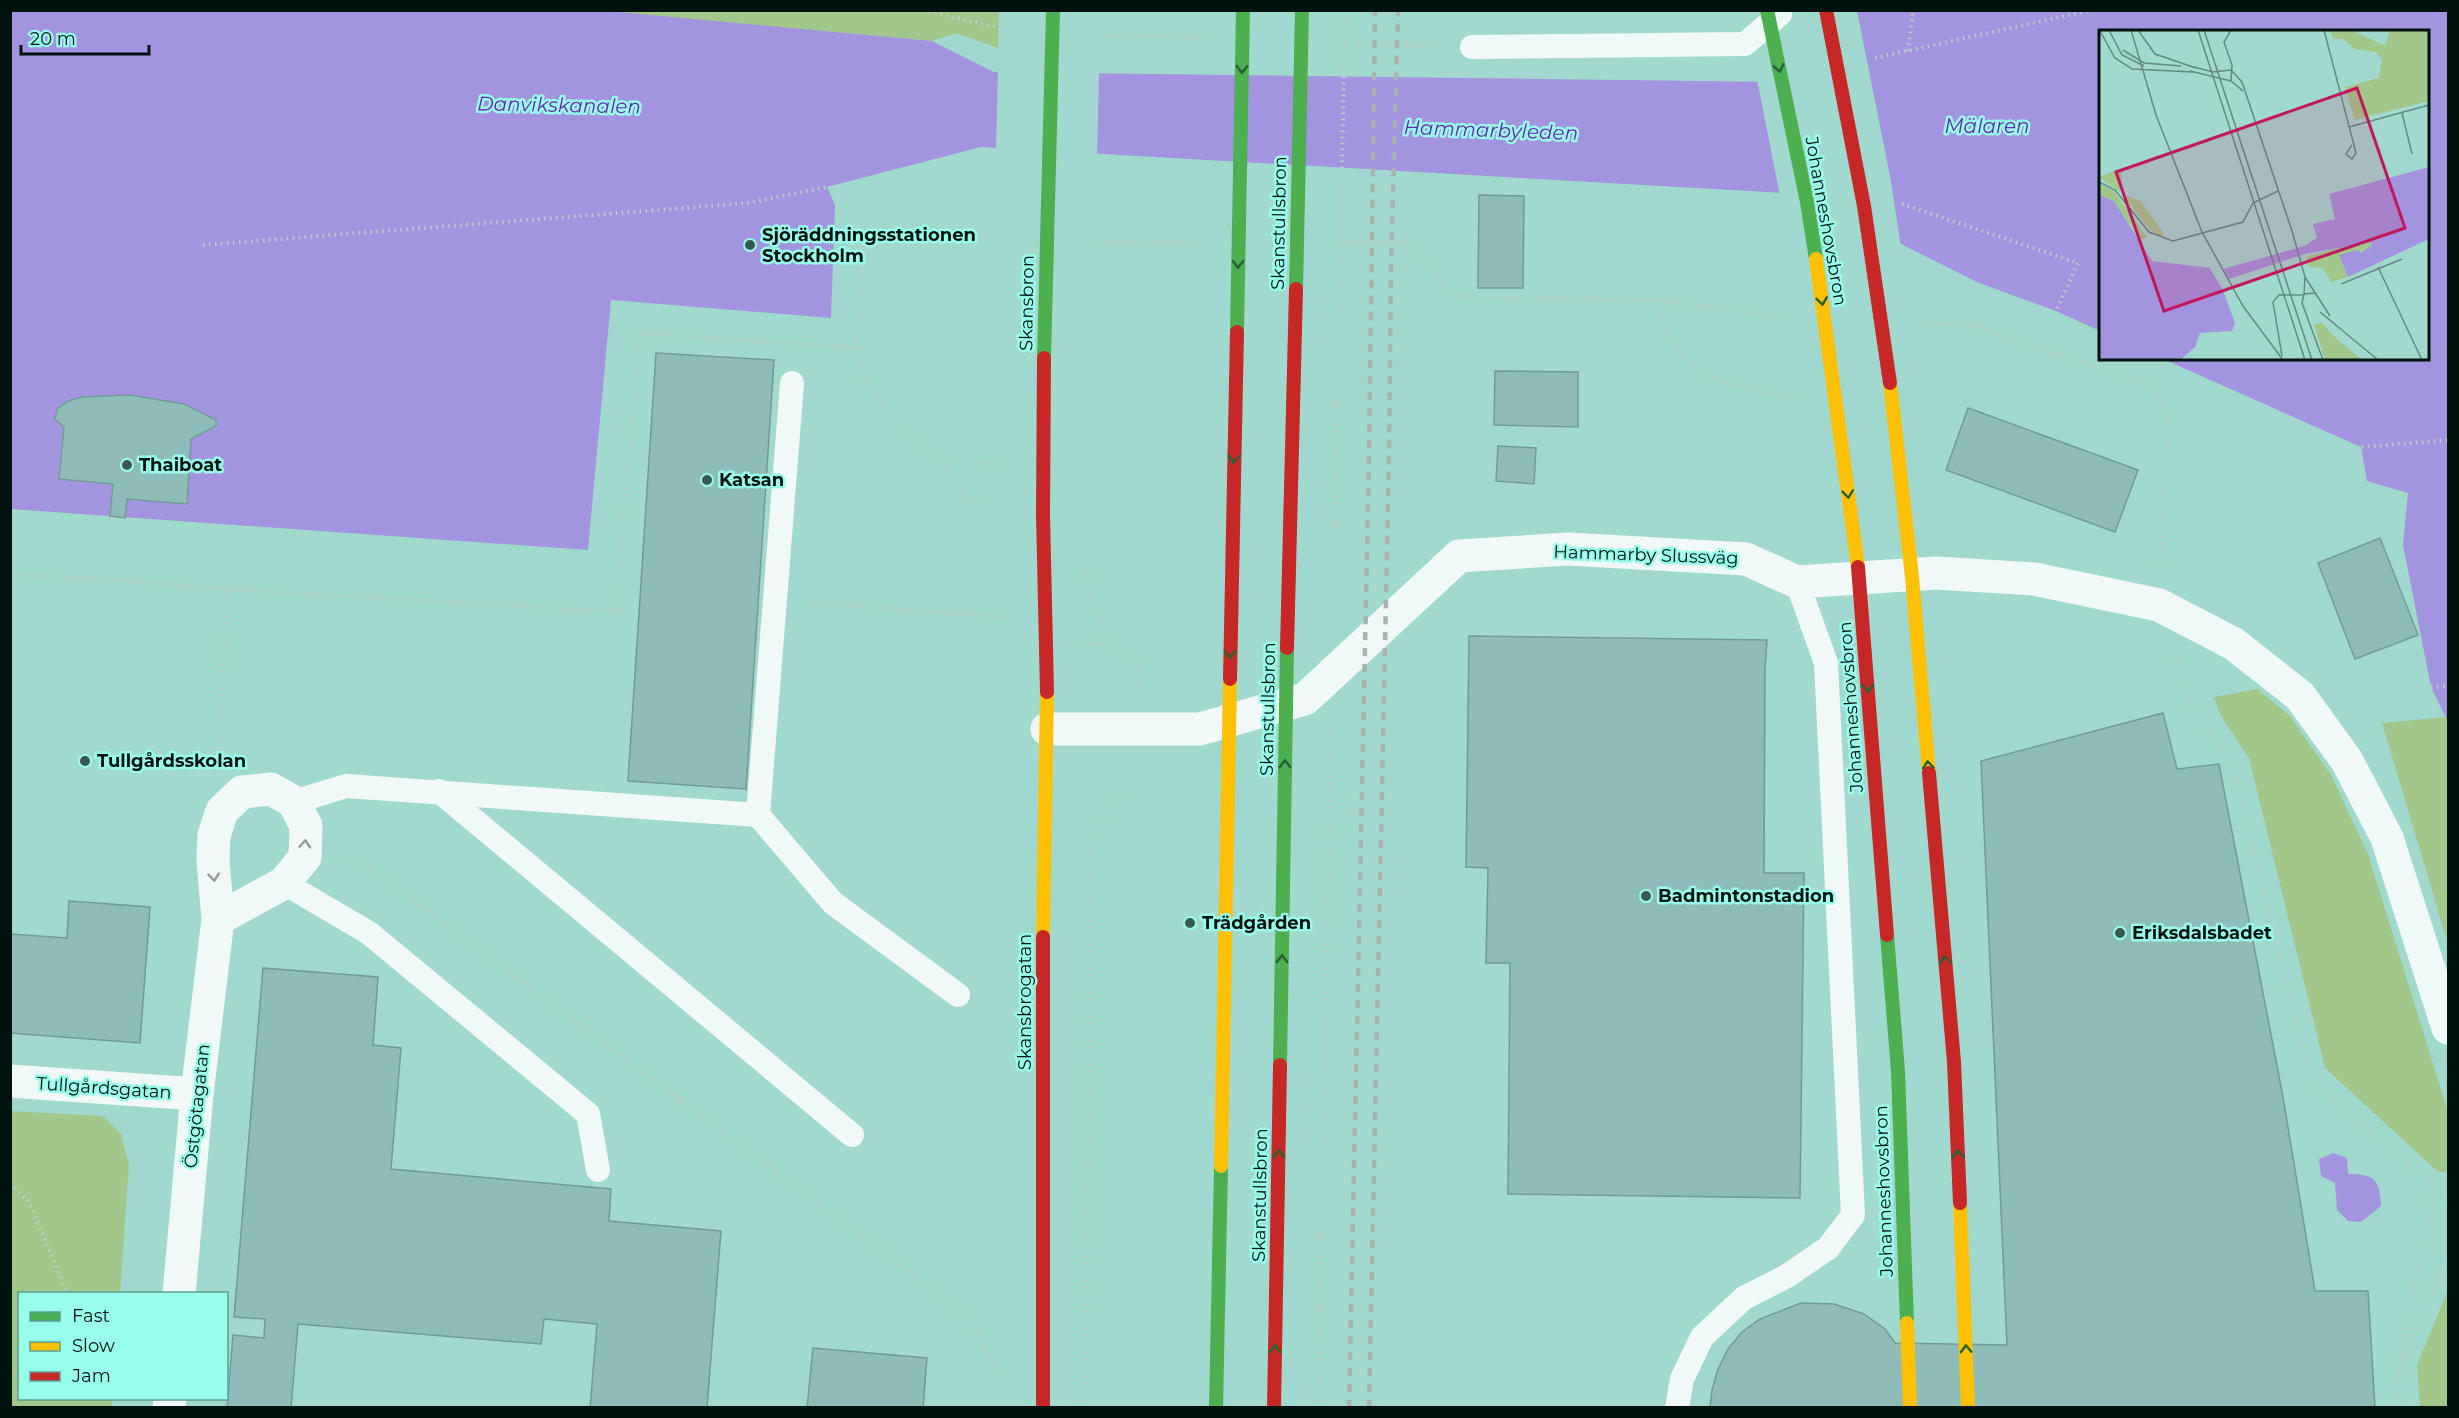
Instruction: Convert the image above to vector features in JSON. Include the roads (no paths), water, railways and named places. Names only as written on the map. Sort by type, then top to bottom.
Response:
[{"type":"main road","name":"Skansbron","points":[[1046,596],[1043,515],[1044,322],[1053,10]]},
{"type":"main road","points":[[1216,1407],[1243,10]]},
{"type":"main road","name":"Skanstullsbron","points":[[1274,1407],[1287,657],[1302,10]]},
{"type":"main road","name":"Johanneshovsbron","points":[[1767,10],[1807,202],[1834,381],[1860,591],[1898,1071],[1910,1407]]},
{"type":"main road","name":"Johanneshovsbron","points":[[1826,10],[1863,206],[1889,372],[1912,577],[1954,1062],[1968,1407]]},
{"type":"main road","name":"Skansbrogatan","points":[[1043,1407],[1043,910],[1047,729],[1046,596]]},
{"type":"street","name":"Hammarby Slussväg","points":[[1047,729],[1200,729],[1305,699],[1459,556],[1568,549],[1746,559],[1797,582],[1936,573],[2034,579],[2159,605],[2234,644],[2300,696],[2347,761],[2387,838],[2448,1028]]},
{"type":"street","name":"Östgötagatan","points":[[178,1292],[197,1094],[218,919],[213,861],[214,835],[222,811],[242,792],[271,789],[294,802]]},
{"type":"street","points":[[218,919],[284,883],[304,857],[306,826],[294,802]]},
{"type":"street","name":"Tullgårdsgatan","points":[[10,1081],[197,1094]]},
{"type":"lane","points":[[1472,47],[1745,44],[1783,10]]},
{"type":"lane","points":[[792,383],[758,815],[833,903],[958,994]]},
{"type":"lane","points":[[1677,1407],[1682,1379],[1702,1337],[1744,1298],[1787,1276],[1828,1248],[1853,1215],[1826,663],[1797,582]]},
{"type":"lane","points":[[294,802],[346,786],[758,815]]},
{"type":"lane","points":[[439,791],[852,1135]]},
{"type":"lane","points":[[284,883],[369,933],[588,1114],[598,1170]]},
{"type":"water","points":[[596,10],[932,41],[994,72],[1860,83],[1850,11],[2448,11],[2448,722],[2431,687],[2403,545],[2408,493],[2367,481],[2361,447],[2165,360],[2429,360],[2429,30],[2099,30],[2099,331],[2056,311],[1979,283],[1897,242],[1887,199],[981,147],[827,187],[835,205],[831,318],[611,300],[588,550],[11,509],[10,11]]},
{"type":"water","points":[[2333,1153],[2347,1158],[2348,1174],[2370,1177],[2377,1184],[2381,1206],[2361,1222],[2348,1221],[2337,1210],[2335,1183],[2321,1176],[2319,1159]]},
{"type":"railway","points":[[1349,1408],[1369,458],[1375,10]]},
{"type":"railway","points":[[1369,1408],[1398,10]]},
{"type":"place","name":"Sjöräddningsstationen Stockholm","points":[[750,245]]},
{"type":"place","name":"Thaiboat","points":[[127,465]]},
{"type":"place","name":"Katsan","points":[[707,480]]},
{"type":"place","name":"Tullgårdsskolan","points":[[85,761]]},
{"type":"place","name":"Badmintonstadion","points":[[1646,896]]},
{"type":"place","name":"Trädgården","points":[[1190,923]]},
{"type":"place","name":"Eriksdalsbadet","points":[[2120,933]]},
{"type":"water label","name":"Danvikskanalen","points":[[559,105]]},
{"type":"water label","name":"Mälaren","points":[[1987,126]]},
{"type":"water label","name":"Hammarbyleden","points":[[1491,130]]}]
